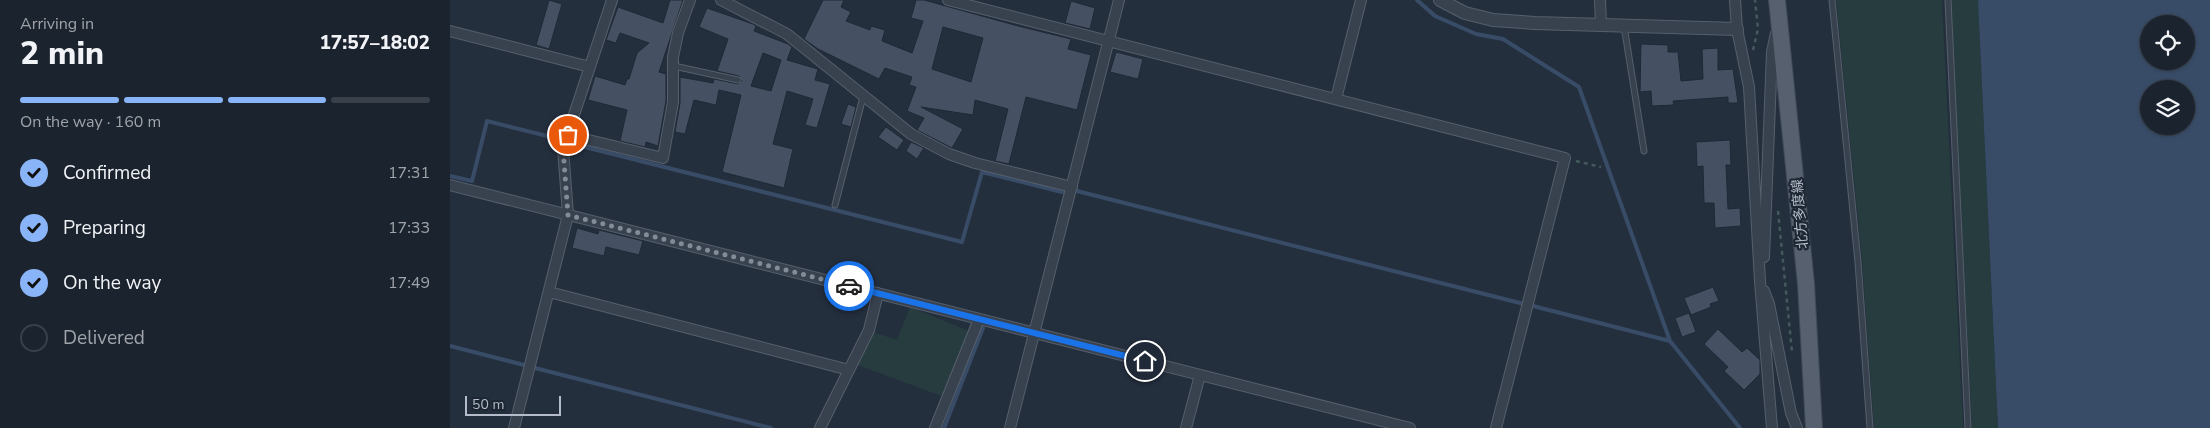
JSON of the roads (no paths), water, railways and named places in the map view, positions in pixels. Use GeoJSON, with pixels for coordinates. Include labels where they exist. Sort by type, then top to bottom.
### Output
{"type":"FeatureCollection","features":[{"type":"Feature","properties":{"kind":"main road","name":"北方多度線"},"geometry":{"type":"LineString","coordinates":[[1777,0],[1806,284],[1814,428]]}},
{"type":"Feature","properties":{"kind":"street"},"geometry":{"type":"LineString","coordinates":[[514,428],[568,215],[563,148],[612,0]]}},
{"type":"Feature","properties":{"kind":"street"},"geometry":{"type":"LineString","coordinates":[[568,135],[663,158],[673,102],[673,57],[678,33],[690,0]]}},
{"type":"Feature","properties":{"kind":"street"},"geometry":{"type":"LineString","coordinates":[[721,0],[787,34],[911,134],[949,154],[975,163],[1072,187]]}},
{"type":"Feature","properties":{"kind":"street"},"geometry":{"type":"LineString","coordinates":[[948,0],[1566,158],[1496,428]]}},
{"type":"Feature","properties":{"kind":"street"},"geometry":{"type":"LineString","coordinates":[[1010,428],[1119,0]]}},
{"type":"Feature","properties":{"kind":"street"},"geometry":{"type":"LineString","coordinates":[[1336,99],[1361,0]]}},
{"type":"Feature","properties":{"kind":"street"},"geometry":{"type":"LineString","coordinates":[[1440,0],[1465,13],[1493,20],[1737,29]]}},
{"type":"Feature","properties":{"kind":"street"},"geometry":{"type":"LineString","coordinates":[[1600,0],[1601,25]]}},
{"type":"Feature","properties":{"kind":"street"},"geometry":{"type":"LineString","coordinates":[[1735,0],[1737,29],[1749,87],[1760,281],[1772,428]]}},
{"type":"Feature","properties":{"kind":"street"},"geometry":{"type":"LineString","coordinates":[[1780,20],[1772,52],[1765,254],[1760,281],[1769,304],[1791,414],[1797,428]]}},
{"type":"Feature","properties":{"kind":"street"},"geometry":{"type":"LineString","coordinates":[[450,31],[590,67]]}},
{"type":"Feature","properties":{"kind":"street"},"geometry":{"type":"LineString","coordinates":[[450,185],[1410,428]]}},
{"type":"Feature","properties":{"kind":"street"},"geometry":{"type":"LineString","coordinates":[[549,292],[849,370]]}},
{"type":"Feature","properties":{"kind":"street"},"geometry":{"type":"LineString","coordinates":[[820,428],[869,330],[878,294]]}},
{"type":"Feature","properties":{"kind":"street"},"geometry":{"type":"LineString","coordinates":[[935,428],[979,319]]}},
{"type":"Feature","properties":{"kind":"street"},"geometry":{"type":"LineString","coordinates":[[1186,428],[1200,375]]}},
{"type":"Feature","properties":{"kind":"street"},"geometry":{"type":"LineString","coordinates":[[1768,428],[1772,414]]}},
{"type":"Feature","properties":{"kind":"lane"},"geometry":{"type":"LineString","coordinates":[[1832,0],[1858,262],[1870,428]]}},
{"type":"Feature","properties":{"kind":"lane"},"geometry":{"type":"LineString","coordinates":[[1948,0],[1968,428]]}},
{"type":"Feature","properties":{"kind":"lane"},"geometry":{"type":"LineString","coordinates":[[1624,26],[1644,150]]}},
{"type":"Feature","properties":{"kind":"lane"},"geometry":{"type":"LineString","coordinates":[[674,66],[738,80]]}},
{"type":"Feature","properties":{"kind":"lane"},"geometry":{"type":"LineString","coordinates":[[835,205],[863,97]]}},
{"type":"Feature","properties":{"kind":"water"},"geometry":{"type":"Polygon","coordinates":[[[1978,0],[2210,0],[2210,428],[1998,428],[1978,0]]]}},
{"type":"Feature","properties":{"kind":"waterway"},"geometry":{"type":"LineString","coordinates":[[1417,0],[1435,16],[1476,34],[1503,39],[1579,87],[1670,341],[1740,428]]}},
{"type":"Feature","properties":{"kind":"waterway"},"geometry":{"type":"LineString","coordinates":[[450,176],[472,181],[487,121],[559,139]]}},
{"type":"Feature","properties":{"kind":"waterway"},"geometry":{"type":"LineString","coordinates":[[573,144],[962,242],[982,172],[1062,192]]}},
{"type":"Feature","properties":{"kind":"waterway"},"geometry":{"type":"LineString","coordinates":[[1077,191],[1524,304]]}},
{"type":"Feature","properties":{"kind":"waterway"},"geometry":{"type":"LineString","coordinates":[[1533,306],[1670,341]]}},
{"type":"Feature","properties":{"kind":"waterway"},"geometry":{"type":"LineString","coordinates":[[944,428],[983,328]]}},
{"type":"Feature","properties":{"kind":"waterway"},"geometry":{"type":"LineString","coordinates":[[450,346],[524,365]]}},
{"type":"Feature","properties":{"kind":"waterway"},"geometry":{"type":"LineString","coordinates":[[535,368],[771,428]]}}]}
